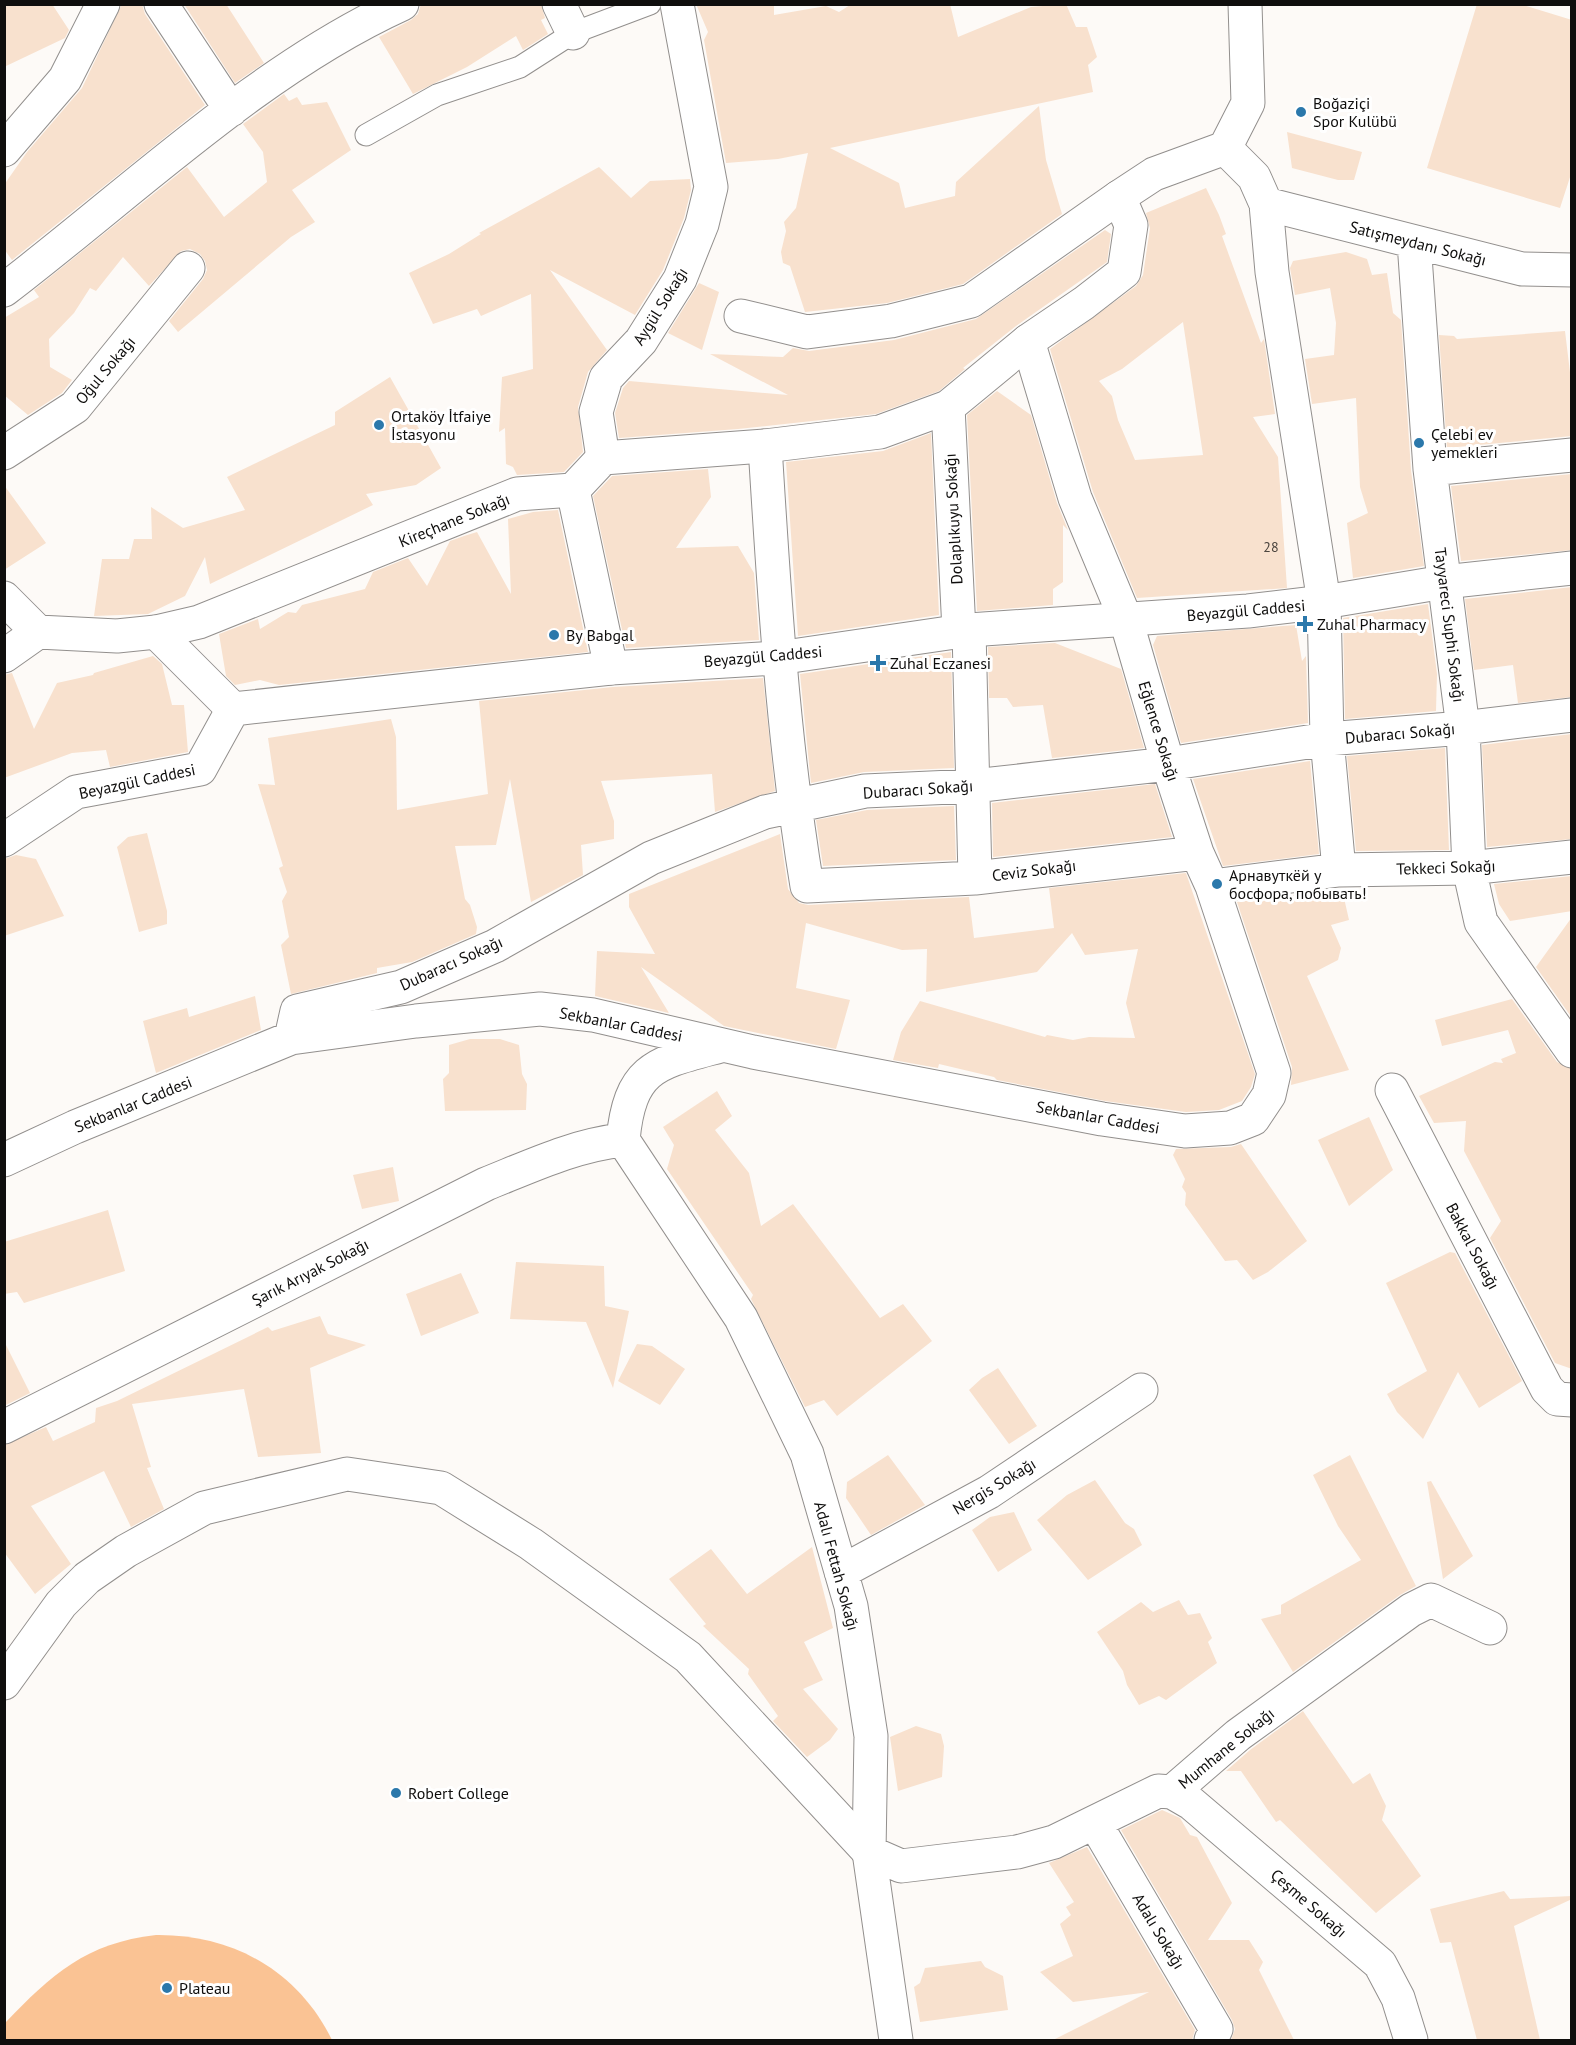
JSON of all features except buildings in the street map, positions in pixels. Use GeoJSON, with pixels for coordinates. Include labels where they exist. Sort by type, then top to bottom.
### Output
{"type":"FeatureCollection","features":[{"type":"Feature","properties":{"kind":"street"},"geometry":{"type":"LineString","coordinates":[[4,150],[65,79],[103,4]]}},
{"type":"Feature","properties":{"kind":"street"},"geometry":{"type":"LineString","coordinates":[[161,4],[231,110]]}},
{"type":"Feature","properties":{"kind":"street"},"geometry":{"type":"LineString","coordinates":[[4,290],[348,15],[402,4]]}},
{"type":"Feature","properties":{"kind":"street","name":"Aygül Sokağı"},"geometry":{"type":"LineString","coordinates":[[603,458],[596,412],[606,378],[641,341],[680,279],[702,224],[711,187],[677,4]]}},
{"type":"Feature","properties":{"kind":"street"},"geometry":{"type":"LineString","coordinates":[[741,316],[807,332],[891,321],[971,300],[1154,174],[1226,148],[1248,103],[1245,4]]}},
{"type":"Feature","properties":{"kind":"street"},"geometry":{"type":"LineString","coordinates":[[1226,148],[1254,177],[1266,204],[1272,272],[1324,602],[1327,739],[1339,870]]}},
{"type":"Feature","properties":{"kind":"street"},"geometry":{"type":"LineString","coordinates":[[611,668],[573,490],[603,458],[765,446],[880,432],[948,407],[1028,340],[1084,303],[1124,272],[1131,225],[1119,197]]}},
{"type":"Feature","properties":{"kind":"street","name":"Satışmeydanı Sokağı"},"geometry":{"type":"LineString","coordinates":[[1266,204],[1522,269],[1572,270]]}},
{"type":"Feature","properties":{"kind":"street","name":"Tayyareci Suphi Sokağı"},"geometry":{"type":"LineString","coordinates":[[1414,242],[1430,469],[1463,728],[1469,868],[1481,922],[1559,1012],[1572,1051]]}},
{"type":"Feature","properties":{"kind":"street","name":"Oğul Sokağı"},"geometry":{"type":"LineString","coordinates":[[4,453],[75,407],[188,268]]}},
{"type":"Feature","properties":{"kind":"street","name":"Eğlence Sokağı"},"geometry":{"type":"LineString","coordinates":[[1028,340],[1075,498],[1125,620],[1197,853],[1212,886],[1274,1073],[1269,1095],[1253,1119]]}},
{"type":"Feature","properties":{"kind":"street","name":"Dolaplıkuyu Sokağı"},"geometry":{"type":"LineString","coordinates":[[948,407],[964,630]]}},
{"type":"Feature","properties":{"kind":"street"},"geometry":{"type":"LineString","coordinates":[[765,446],[778,658],[794,808],[807,886],[975,878]]}},
{"type":"Feature","properties":{"kind":"street"},"geometry":{"type":"LineString","coordinates":[[1430,469],[1572,455]]}},
{"type":"Feature","properties":{"kind":"street","name":"Kireçhane Sokağı"},"geometry":{"type":"LineString","coordinates":[[38,632],[117,636],[156,632],[199,622],[517,494],[573,490]]}},
{"type":"Feature","properties":{"kind":"street","name":"Beyazgül Caddesi"},"geometry":{"type":"LineString","coordinates":[[4,840],[76,792],[200,770],[233,709],[611,668],[778,658],[964,630],[1248,612],[1444,582],[1572,568]]}},
{"type":"Feature","properties":{"kind":"street"},"geometry":{"type":"LineString","coordinates":[[4,598],[38,632],[4,656]]}},
{"type":"Feature","properties":{"kind":"street","name":"Ceviz Sokağı"},"geometry":{"type":"LineString","coordinates":[[964,630],[974,786],[975,878],[1197,853]]}},
{"type":"Feature","properties":{"kind":"street"},"geometry":{"type":"LineString","coordinates":[[156,632],[233,709]]}},
{"type":"Feature","properties":{"kind":"street","name":"Dubaracı Sokağı"},"geometry":{"type":"LineString","coordinates":[[291,1038],[297,1011],[401,987],[495,946],[651,858],[765,812],[794,808],[865,791],[974,786],[1168,764],[1327,739],[1463,728],[1572,715]]}},
{"type":"Feature","properties":{"kind":"street","name":"Tekkeci Sokağı"},"geometry":{"type":"LineString","coordinates":[[1212,886],[1339,870],[1469,868],[1572,857]]}},
{"type":"Feature","properties":{"kind":"street","name":"Sekbanlar Caddesi"},"geometry":{"type":"LineString","coordinates":[[4,1160],[75,1127],[291,1038],[416,1021],[540,1009],[593,1015],[723,1045],[1102,1119],[1173,1129],[1230,1128],[1253,1119]]}},
{"type":"Feature","properties":{"kind":"street"},"geometry":{"type":"LineString","coordinates":[[623,1140],[626,1114],[638,1086],[650,1068],[723,1045]]}},
{"type":"Feature","properties":{"kind":"street","name":"Bakkal Sokağı"},"geometry":{"type":"LineString","coordinates":[[1392,1090],[1547,1389],[1564,1399]]}},
{"type":"Feature","properties":{"kind":"street","name":"Şarık Arıyak Sokağı"},"geometry":{"type":"LineString","coordinates":[[4,1427],[486,1184],[564,1153],[601,1142],[623,1140]]}},
{"type":"Feature","properties":{"kind":"street","name":"Adalı Fettah Sokağı"},"geometry":{"type":"LineString","coordinates":[[623,1140],[741,1318],[807,1454],[851,1606],[871,1736],[869,1852],[896,2040]]}},
{"type":"Feature","properties":{"kind":"street","name":"Nergis Sokağı"},"geometry":{"type":"LineString","coordinates":[[842,1572],[989,1492],[1141,1390]]}},
{"type":"Feature","properties":{"kind":"street"},"geometry":{"type":"LineString","coordinates":[[4,1683],[61,1604],[87,1578],[126,1551],[204,1508],[347,1474],[441,1488],[531,1544],[688,1657],[869,1852]]}},
{"type":"Feature","properties":{"kind":"street","name":"Mumhane Sokağı"},"geometry":{"type":"LineString","coordinates":[[869,1852],[901,1866],[1017,1852],[1054,1842],[1158,1791],[1172,1792],[1238,1735],[1411,1610],[1431,1600],[1490,1628]]}},
{"type":"Feature","properties":{"kind":"street","name":"Çeşme Sokağı"},"geometry":{"type":"LineString","coordinates":[[1172,1792],[1191,1803],[1380,1964],[1398,1998],[1411,2040]]}},
{"type":"Feature","properties":{"kind":"street","name":"Adalı Sokağı"},"geometry":{"type":"LineString","coordinates":[[1095,1823],[1216,2029],[1211,2040]]}},
{"type":"Feature","properties":{"kind":"lane"},"geometry":{"type":"LineString","coordinates":[[366,135],[437,95],[520,67],[566,19],[650,4]]}},
{"type":"Feature","properties":{"kind":"shaded area","name":"Plateau"},"geometry":{"type":"Polygon","coordinates":[[[156,1935],[184,1936],[211,1941],[260,1961],[282,1976],[301,1994],[318,2016],[332,2040],[5,2040],[5,2023],[39,1990],[72,1964],[109,1945],[156,1935]]]}},
{"type":"Feature","properties":{"kind":"place","name":"Boğaziçi Spor Kulübü"},"geometry":{"type":"Point","coordinates":[1301,112]}},
{"type":"Feature","properties":{"kind":"place","name":"Ortaköy İtfaiye İstasyonu"},"geometry":{"type":"Point","coordinates":[379,425]}},
{"type":"Feature","properties":{"kind":"place","name":"Çelebi ev yemekleri"},"geometry":{"type":"Point","coordinates":[1419,443]}},
{"type":"Feature","properties":{"kind":"place","name":"Zuhal Pharmacy"},"geometry":{"type":"Point","coordinates":[1305,624]}},
{"type":"Feature","properties":{"kind":"place","name":"By Babgal"},"geometry":{"type":"Point","coordinates":[554,635]}},
{"type":"Feature","properties":{"kind":"place","name":"Zuhal Eczanesi"},"geometry":{"type":"Point","coordinates":[878,663]}},
{"type":"Feature","properties":{"kind":"place","name":"Арнавуткёй у босфора, побывать!"},"geometry":{"type":"Point","coordinates":[1217,884]}},
{"type":"Feature","properties":{"kind":"place","name":"Robert College"},"geometry":{"type":"Point","coordinates":[396,1793]}},
{"type":"Feature","properties":{"kind":"place","name":"Plateau"},"geometry":{"type":"Point","coordinates":[167,1988]}}]}
